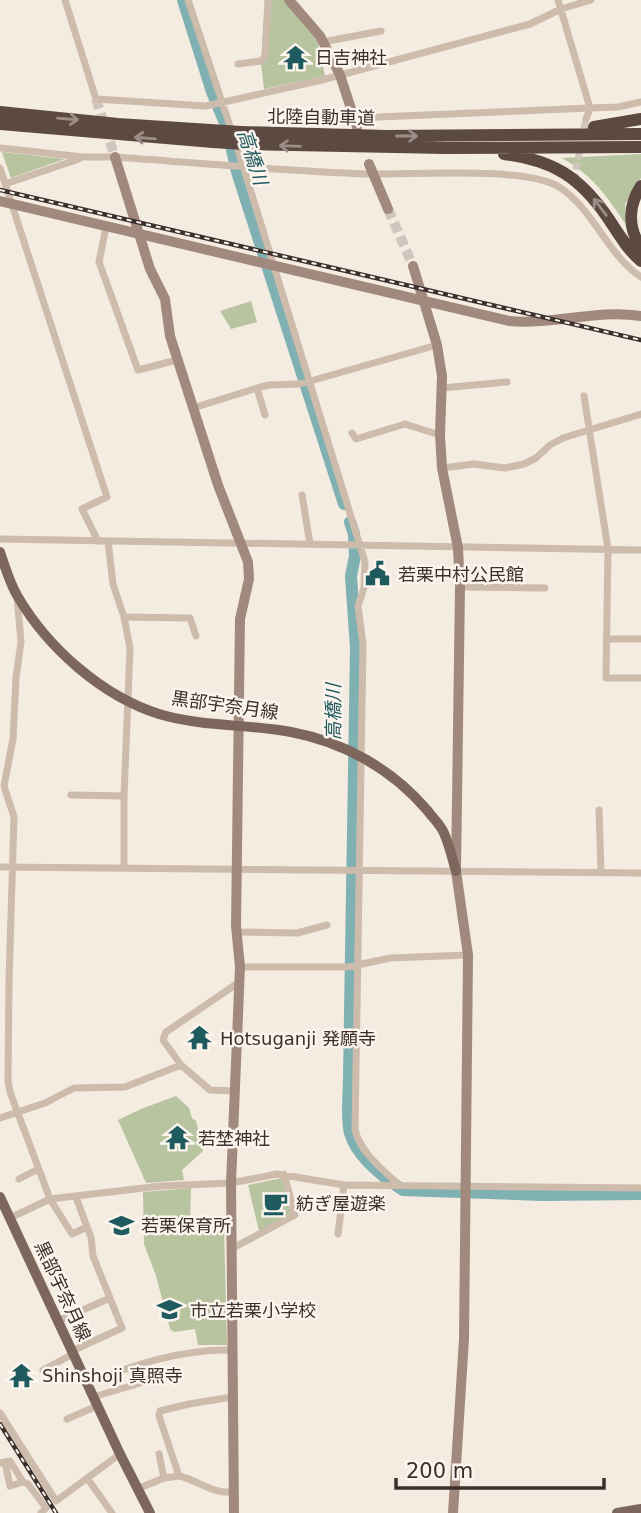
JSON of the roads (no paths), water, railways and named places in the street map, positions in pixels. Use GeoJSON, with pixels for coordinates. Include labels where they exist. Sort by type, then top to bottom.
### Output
{"type":"FeatureCollection","features":[{"type":"Feature","properties":{"kind":"highway","name":"北陸自動車道"},"geometry":{"type":"LineString","coordinates":[[0,112],[212,136]]}},
{"type":"Feature","properties":{"kind":"highway"},"geometry":{"type":"LineString","coordinates":[[444,136],[604,127],[641,119]]}},
{"type":"Feature","properties":{"kind":"highway","name":"北陸自動車道"},"geometry":{"type":"LineString","coordinates":[[0,124],[61,131],[212,136],[337,147],[641,147]]}},
{"type":"Feature","properties":{"kind":"highway","name":"北陸自動車道"},"geometry":{"type":"LineString","coordinates":[[242,138],[641,134]]}},
{"type":"Feature","properties":{"kind":"highway"},"geometry":{"type":"LineString","coordinates":[[337,147],[375,151],[501,154],[547,163],[569,175],[588,191],[627,246],[641,261]]}},
{"type":"Feature","properties":{"kind":"highway"},"geometry":{"type":"LineString","coordinates":[[641,186],[633,205],[631,223],[632,232],[641,248]]}},
{"type":"Feature","properties":{"kind":"main road","name":"黒部宇奈月線"},"geometry":{"type":"LineString","coordinates":[[0,552],[17,596],[45,634],[95,681],[128,700],[159,713],[189,720],[291,732],[347,749],[395,778],[413,794],[441,828],[456,871]]}},
{"type":"Feature","properties":{"kind":"main road","name":"黒部宇奈月線"},"geometry":{"type":"LineString","coordinates":[[0,1197],[150,1513]]}},
{"type":"Feature","properties":{"kind":"main road"},"geometry":{"type":"LineString","coordinates":[[617,1513],[641,1509]]}},
{"type":"Feature","properties":{"kind":"street"},"geometry":{"type":"LineString","coordinates":[[65,0],[96,99],[206,106],[340,75],[530,24],[561,9],[591,0]]}},
{"type":"Feature","properties":{"kind":"street"},"geometry":{"type":"LineString","coordinates":[[188,0],[244,166],[361,545],[366,574],[358,606],[363,644],[355,1130],[365,1151],[398,1184]]}},
{"type":"Feature","properties":{"kind":"street"},"geometry":{"type":"LineString","coordinates":[[237,64],[261,61],[265,57],[268,0]]}},
{"type":"Feature","properties":{"kind":"street"},"geometry":{"type":"LineString","coordinates":[[289,0],[323,42],[340,75],[355,122],[618,107],[641,102]]}},
{"type":"Feature","properties":{"kind":"street"},"geometry":{"type":"LineString","coordinates":[[558,0],[590,108],[586,119]]}},
{"type":"Feature","properties":{"kind":"street"},"geometry":{"type":"LineString","coordinates":[[323,42],[381,31]]}},
{"type":"Feature","properties":{"kind":"street"},"geometry":{"type":"LineString","coordinates":[[0,148],[83,157],[244,166],[490,174],[528,178],[558,187],[570,197],[609,246],[641,277]]}},
{"type":"Feature","properties":{"kind":"street"},"geometry":{"type":"LineString","coordinates":[[5,184],[83,157]]}},
{"type":"Feature","properties":{"kind":"street"},"geometry":{"type":"LineString","coordinates":[[115,157],[150,269],[165,299],[170,336],[218,485],[248,562],[249,579],[240,620],[237,869],[240,967],[231,1182],[234,1513]]}},
{"type":"Feature","properties":{"kind":"street"},"geometry":{"type":"LineString","coordinates":[[0,168],[103,482],[107,498],[82,509],[98,541]]}},
{"type":"Feature","properties":{"kind":"street"},"geometry":{"type":"LineString","coordinates":[[370,169],[388,209]]}},
{"type":"Feature","properties":{"kind":"street"},"geometry":{"type":"LineString","coordinates":[[570,197],[573,186]]}},
{"type":"Feature","properties":{"kind":"street"},"geometry":{"type":"LineString","coordinates":[[0,201],[275,268],[509,321],[532,323],[592,315],[641,316]]}},
{"type":"Feature","properties":{"kind":"street"},"geometry":{"type":"LineString","coordinates":[[106,227],[99,262],[138,370],[177,359]]}},
{"type":"Feature","properties":{"kind":"street"},"geometry":{"type":"LineString","coordinates":[[413,266],[437,345],[442,388],[442,468],[458,548],[460,587],[456,871],[468,955],[464,1339],[453,1513]]}},
{"type":"Feature","properties":{"kind":"street"},"geometry":{"type":"LineString","coordinates":[[193,408],[257,388],[310,381],[437,345]]}},
{"type":"Feature","properties":{"kind":"street"},"geometry":{"type":"LineString","coordinates":[[442,388],[506,382]]}},
{"type":"Feature","properties":{"kind":"street"},"geometry":{"type":"LineString","coordinates":[[257,388],[264,415]]}},
{"type":"Feature","properties":{"kind":"street"},"geometry":{"type":"LineString","coordinates":[[584,396],[608,550],[606,678],[641,678]]}},
{"type":"Feature","properties":{"kind":"street"},"geometry":{"type":"LineString","coordinates":[[442,468],[474,464],[505,468],[524,464],[556,442],[641,414]]}},
{"type":"Feature","properties":{"kind":"street"},"geometry":{"type":"LineString","coordinates":[[352,433],[356,439],[405,424],[440,435]]}},
{"type":"Feature","properties":{"kind":"street"},"geometry":{"type":"LineString","coordinates":[[302,495],[310,544]]}},
{"type":"Feature","properties":{"kind":"street"},"geometry":{"type":"LineString","coordinates":[[0,539],[641,550]]}},
{"type":"Feature","properties":{"kind":"street"},"geometry":{"type":"LineString","coordinates":[[108,541],[113,584],[124,617],[130,648],[124,868]]}},
{"type":"Feature","properties":{"kind":"street"},"geometry":{"type":"LineString","coordinates":[[460,587],[545,588]]}},
{"type":"Feature","properties":{"kind":"street"},"geometry":{"type":"LineString","coordinates":[[17,596],[21,642],[13,739],[4,786],[14,817],[4,980],[4,1059],[10,1092],[50,1199],[72,1234],[87,1227]]}},
{"type":"Feature","properties":{"kind":"street"},"geometry":{"type":"LineString","coordinates":[[124,617],[190,618],[196,636]]}},
{"type":"Feature","properties":{"kind":"street"},"geometry":{"type":"LineString","coordinates":[[607,639],[641,639]]}},
{"type":"Feature","properties":{"kind":"street"},"geometry":{"type":"LineString","coordinates":[[71,796],[124,796]]}},
{"type":"Feature","properties":{"kind":"street"},"geometry":{"type":"LineString","coordinates":[[599,810],[601,872]]}},
{"type":"Feature","properties":{"kind":"street"},"geometry":{"type":"LineString","coordinates":[[0,867],[641,873]]}},
{"type":"Feature","properties":{"kind":"street"},"geometry":{"type":"LineString","coordinates":[[237,932],[297,933],[327,925]]}},
{"type":"Feature","properties":{"kind":"street"},"geometry":{"type":"LineString","coordinates":[[240,967],[348,968],[390,958],[468,955]]}},
{"type":"Feature","properties":{"kind":"street"},"geometry":{"type":"LineString","coordinates":[[234,1091],[210,1090],[181,1065],[163,1040],[166,1032],[238,983]]}},
{"type":"Feature","properties":{"kind":"street"},"geometry":{"type":"LineString","coordinates":[[0,1118],[45,1103],[74,1088],[125,1087],[181,1065]]}},
{"type":"Feature","properties":{"kind":"street"},"geometry":{"type":"LineString","coordinates":[[0,1094],[10,1092]]}},
{"type":"Feature","properties":{"kind":"street"},"geometry":{"type":"LineString","coordinates":[[19,1179],[38,1169]]}},
{"type":"Feature","properties":{"kind":"street"},"geometry":{"type":"LineString","coordinates":[[10,1218],[50,1199],[161,1186],[231,1182],[284,1174],[344,1185],[641,1188]]}},
{"type":"Feature","properties":{"kind":"street"},"geometry":{"type":"LineString","coordinates":[[231,1249],[295,1215],[284,1174]]}},
{"type":"Feature","properties":{"kind":"street"},"geometry":{"type":"LineString","coordinates":[[338,1234],[344,1185]]}},
{"type":"Feature","properties":{"kind":"street"},"geometry":{"type":"LineString","coordinates":[[43,1370],[122,1328],[93,1256],[92,1237],[76,1197]]}},
{"type":"Feature","properties":{"kind":"street"},"geometry":{"type":"LineString","coordinates":[[58,1321],[110,1298]]}},
{"type":"Feature","properties":{"kind":"street"},"geometry":{"type":"LineString","coordinates":[[86,1382],[157,1359],[192,1351],[232,1350]]}},
{"type":"Feature","properties":{"kind":"street"},"geometry":{"type":"LineString","coordinates":[[67,1419],[95,1402],[144,1382]]}},
{"type":"Feature","properties":{"kind":"street"},"geometry":{"type":"LineString","coordinates":[[179,1476],[161,1423],[160,1411],[232,1397]]}},
{"type":"Feature","properties":{"kind":"street"},"geometry":{"type":"LineString","coordinates":[[0,1413],[55,1501],[120,1454]]}},
{"type":"Feature","properties":{"kind":"street"},"geometry":{"type":"LineString","coordinates":[[159,1454],[164,1479]]}},
{"type":"Feature","properties":{"kind":"street"},"geometry":{"type":"LineString","coordinates":[[23,1482],[10,1486],[2,1462],[10,1461],[23,1482],[28,1484],[46,1508],[40,1513]]}},
{"type":"Feature","properties":{"kind":"street"},"geometry":{"type":"LineString","coordinates":[[137,1489],[179,1476],[190,1478],[217,1492],[232,1492]]}},
{"type":"Feature","properties":{"kind":"street"},"geometry":{"type":"LineString","coordinates":[[88,1478],[112,1513]]}},
{"type":"Feature","properties":{"kind":"waterway","name":"高橋川"},"geometry":{"type":"LineString","coordinates":[[183,0],[212,92],[227,128],[237,172],[344,504]]}},
{"type":"Feature","properties":{"kind":"waterway","name":"高橋川"},"geometry":{"type":"LineString","coordinates":[[350,522],[354,534],[355,556],[351,576],[356,648],[348,1113],[353,1142],[372,1166],[403,1190],[542,1195],[641,1194]]}},
{"type":"Feature","properties":{"kind":"tunnel"},"geometry":{"type":"LineString","coordinates":[[96,99],[115,157]]}},
{"type":"Feature","properties":{"kind":"tunnel"},"geometry":{"type":"LineString","coordinates":[[574,180],[586,119]]}},
{"type":"Feature","properties":{"kind":"tunnel"},"geometry":{"type":"LineString","coordinates":[[388,209],[413,266]]}},
{"type":"Feature","properties":{"kind":"railway"},"geometry":{"type":"LineString","coordinates":[[0,190],[641,340]]}},
{"type":"Feature","properties":{"kind":"railway"},"geometry":{"type":"LineString","coordinates":[[0,1424],[56,1513]]}},
{"type":"Feature","properties":{"kind":"place","name":"日吉神社"},"geometry":{"type":"Point","coordinates":[295,57]}},
{"type":"Feature","properties":{"kind":"place","name":"若栗中村公民館"},"geometry":{"type":"Point","coordinates":[378,574]}},
{"type":"Feature","properties":{"kind":"place","name":"Hotsuganji 発願寺"},"geometry":{"type":"Point","coordinates":[200,1038]}},
{"type":"Feature","properties":{"kind":"place","name":"若埜神社"},"geometry":{"type":"Point","coordinates":[178,1138]}},
{"type":"Feature","properties":{"kind":"place","name":"紡ぎ屋遊楽"},"geometry":{"type":"Point","coordinates":[276,1203]}},
{"type":"Feature","properties":{"kind":"place","name":"若栗保育所"},"geometry":{"type":"Point","coordinates":[121,1225]}},
{"type":"Feature","properties":{"kind":"place","name":"市立若栗小学校"},"geometry":{"type":"Point","coordinates":[170,1310]}},
{"type":"Feature","properties":{"kind":"place","name":"Shinshoji 真照寺"},"geometry":{"type":"Point","coordinates":[22,1375]}}]}
